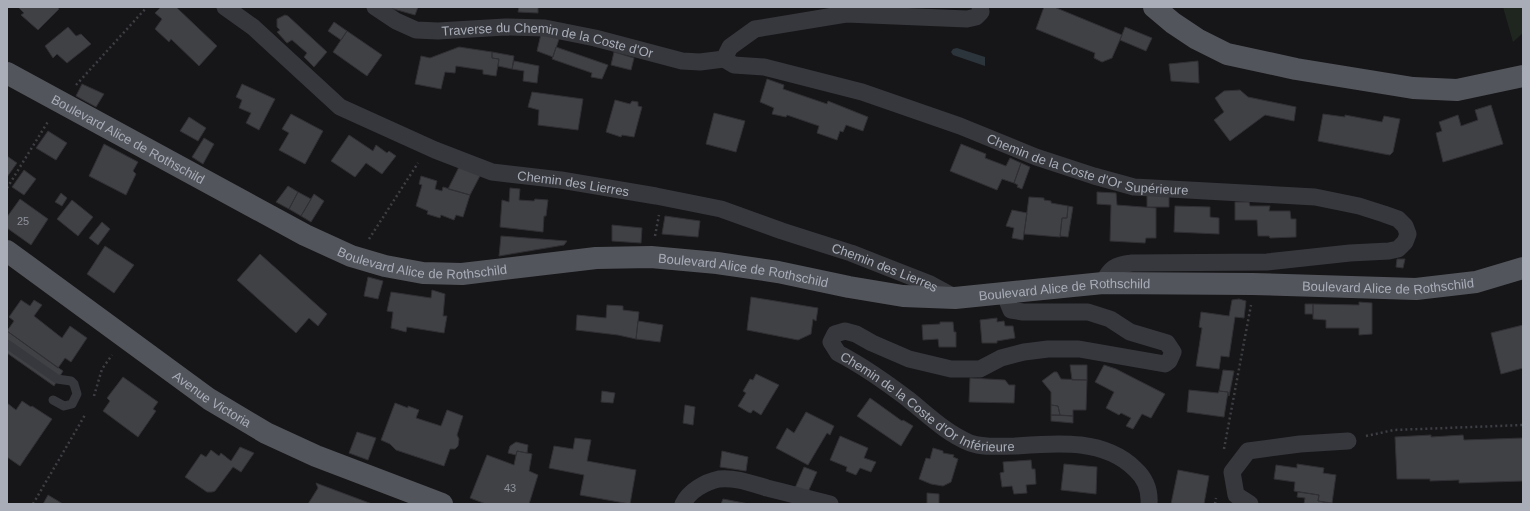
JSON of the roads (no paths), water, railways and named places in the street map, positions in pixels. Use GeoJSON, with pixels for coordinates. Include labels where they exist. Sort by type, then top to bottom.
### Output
{"type":"FeatureCollection","features":[{"type":"Feature","properties":{"kind":"main road"},"geometry":{"type":"LineString","coordinates":[[1154,7],[1173,23],[1197,39],[1227,54],[1296,69],[1413,88],[1457,90],[1523,76]]}},
{"type":"Feature","properties":{"kind":"main road","name":"Boulevard Alice de Rothschild"},"geometry":{"type":"LineString","coordinates":[[7,73],[298,231],[351,256],[386,266],[422,273],[462,274],[596,258],[652,257],[717,263],[778,272],[849,287],[903,296],[955,298],[1102,283],[1252,284],[1416,289],[1476,282],[1523,268]]}},
{"type":"Feature","properties":{"kind":"main road","name":"Avenue Victoria"},"geometry":{"type":"LineString","coordinates":[[7,251],[124,338],[209,398],[266,433],[316,456],[442,504]]}},
{"type":"Feature","properties":{"kind":"street","name":"Chemin des Lierres"},"geometry":{"type":"LineString","coordinates":[[225,7],[253,27],[340,106],[435,150],[492,172],[561,180],[663,197],[721,209],[782,231],[851,253],[930,284],[955,298]]}},
{"type":"Feature","properties":{"kind":"street","name":"Traverse du Chemin de la Coste d'Or"},"geometry":{"type":"LineString","coordinates":[[375,7],[396,21],[416,30],[438,31],[545,28],[595,38],[682,61],[700,62],[724,59]]}},
{"type":"Feature","properties":{"kind":"street"},"geometry":{"type":"LineString","coordinates":[[724,59],[730,47],[756,29],[846,14],[967,19],[976,17],[980,12],[980,7]]}},
{"type":"Feature","properties":{"kind":"street","name":"Chemin de la Coste d'Or Supérieure"},"geometry":{"type":"LineString","coordinates":[[724,59],[734,66],[764,67],[862,92],[960,126],[1036,157],[1134,187],[1315,197],[1359,206],[1384,214],[1398,220],[1405,226],[1408,234],[1405,242],[1398,249],[1389,251],[1350,253],[1267,262],[1120,264],[1109,271],[1102,283]]}},
{"type":"Feature","properties":{"kind":"street","name":"Chemin de la Coste d'Or Inférieure"},"geometry":{"type":"LineString","coordinates":[[1004,293],[1011,310],[1023,312],[1088,312],[1110,319],[1130,332],[1167,343],[1173,352],[1172,356],[1165,364],[1160,364],[1142,359],[1079,349],[1048,349],[1024,352],[1001,358],[980,369],[951,369],[909,359],[872,343],[856,334],[845,331],[835,334],[831,342],[838,352],[906,398],[954,436],[972,444],[993,447],[1073,444],[1104,450],[1126,460],[1148,485],[1150,496],[1149,504]]}},
{"type":"Feature","properties":{"kind":"street"},"geometry":{"type":"LineString","coordinates":[[1250,504],[1236,495],[1232,472],[1248,451],[1300,444],[1348,441]]}},
{"type":"Feature","properties":{"kind":"street"},"geometry":{"type":"LineString","coordinates":[[683,504],[685,498],[698,488],[708,482],[721,479],[750,483],[830,504]]}},
{"type":"Feature","properties":{"kind":"lane"},"geometry":{"type":"LineString","coordinates":[[7,344],[57,379],[68,380],[74,384],[77,394],[72,404],[64,406],[52,400]]}}]}
